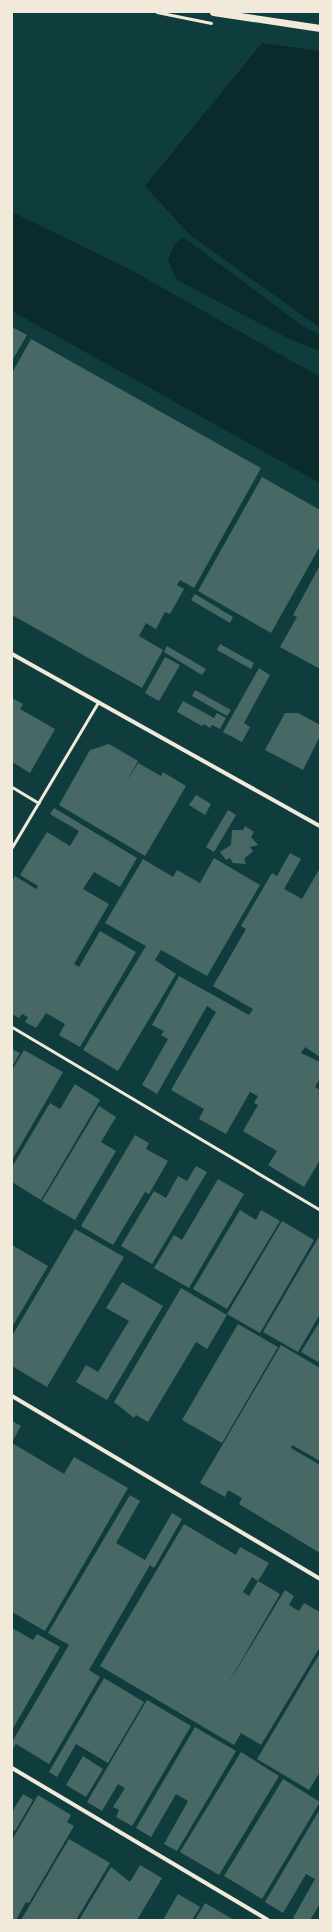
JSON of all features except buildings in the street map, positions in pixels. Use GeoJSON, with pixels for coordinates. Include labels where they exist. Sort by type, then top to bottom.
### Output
{"type":"FeatureCollection","features":[{"type":"Feature","properties":{"kind":"street"},"geometry":{"type":"LineString","coordinates":[[213,12],[320,28]]}},
{"type":"Feature","properties":{"kind":"street"},"geometry":{"type":"LineString","coordinates":[[12,654],[320,826]]}},
{"type":"Feature","properties":{"kind":"street"},"geometry":{"type":"LineString","coordinates":[[12,1396],[320,1579]]}},
{"type":"Feature","properties":{"kind":"street"},"geometry":{"type":"LineString","coordinates":[[12,1768],[268,1920]]}},
{"type":"Feature","properties":{"kind":"lane"},"geometry":{"type":"LineString","coordinates":[[12,847],[98,702]]}},
{"type":"Feature","properties":{"kind":"lane"},"geometry":{"type":"LineString","coordinates":[[12,787],[38,802]]}},
{"type":"Feature","properties":{"kind":"lane"},"geometry":{"type":"LineString","coordinates":[[12,1027],[320,1210]]}},
{"type":"Feature","properties":{"kind":"water"},"geometry":{"type":"Polygon","coordinates":[[[262,43],[320,51],[320,328],[190,235],[145,186],[262,43]]]}},
{"type":"Feature","properties":{"kind":"water"},"geometry":{"type":"Polygon","coordinates":[[[12,212],[131,270],[320,377],[320,483],[12,311],[12,212]]]}},
{"type":"Feature","properties":{"kind":"water"},"geometry":{"type":"Polygon","coordinates":[[[183,237],[304,327],[320,335],[320,351],[291,340],[177,280],[168,260],[174,245],[183,237]]]}}]}
